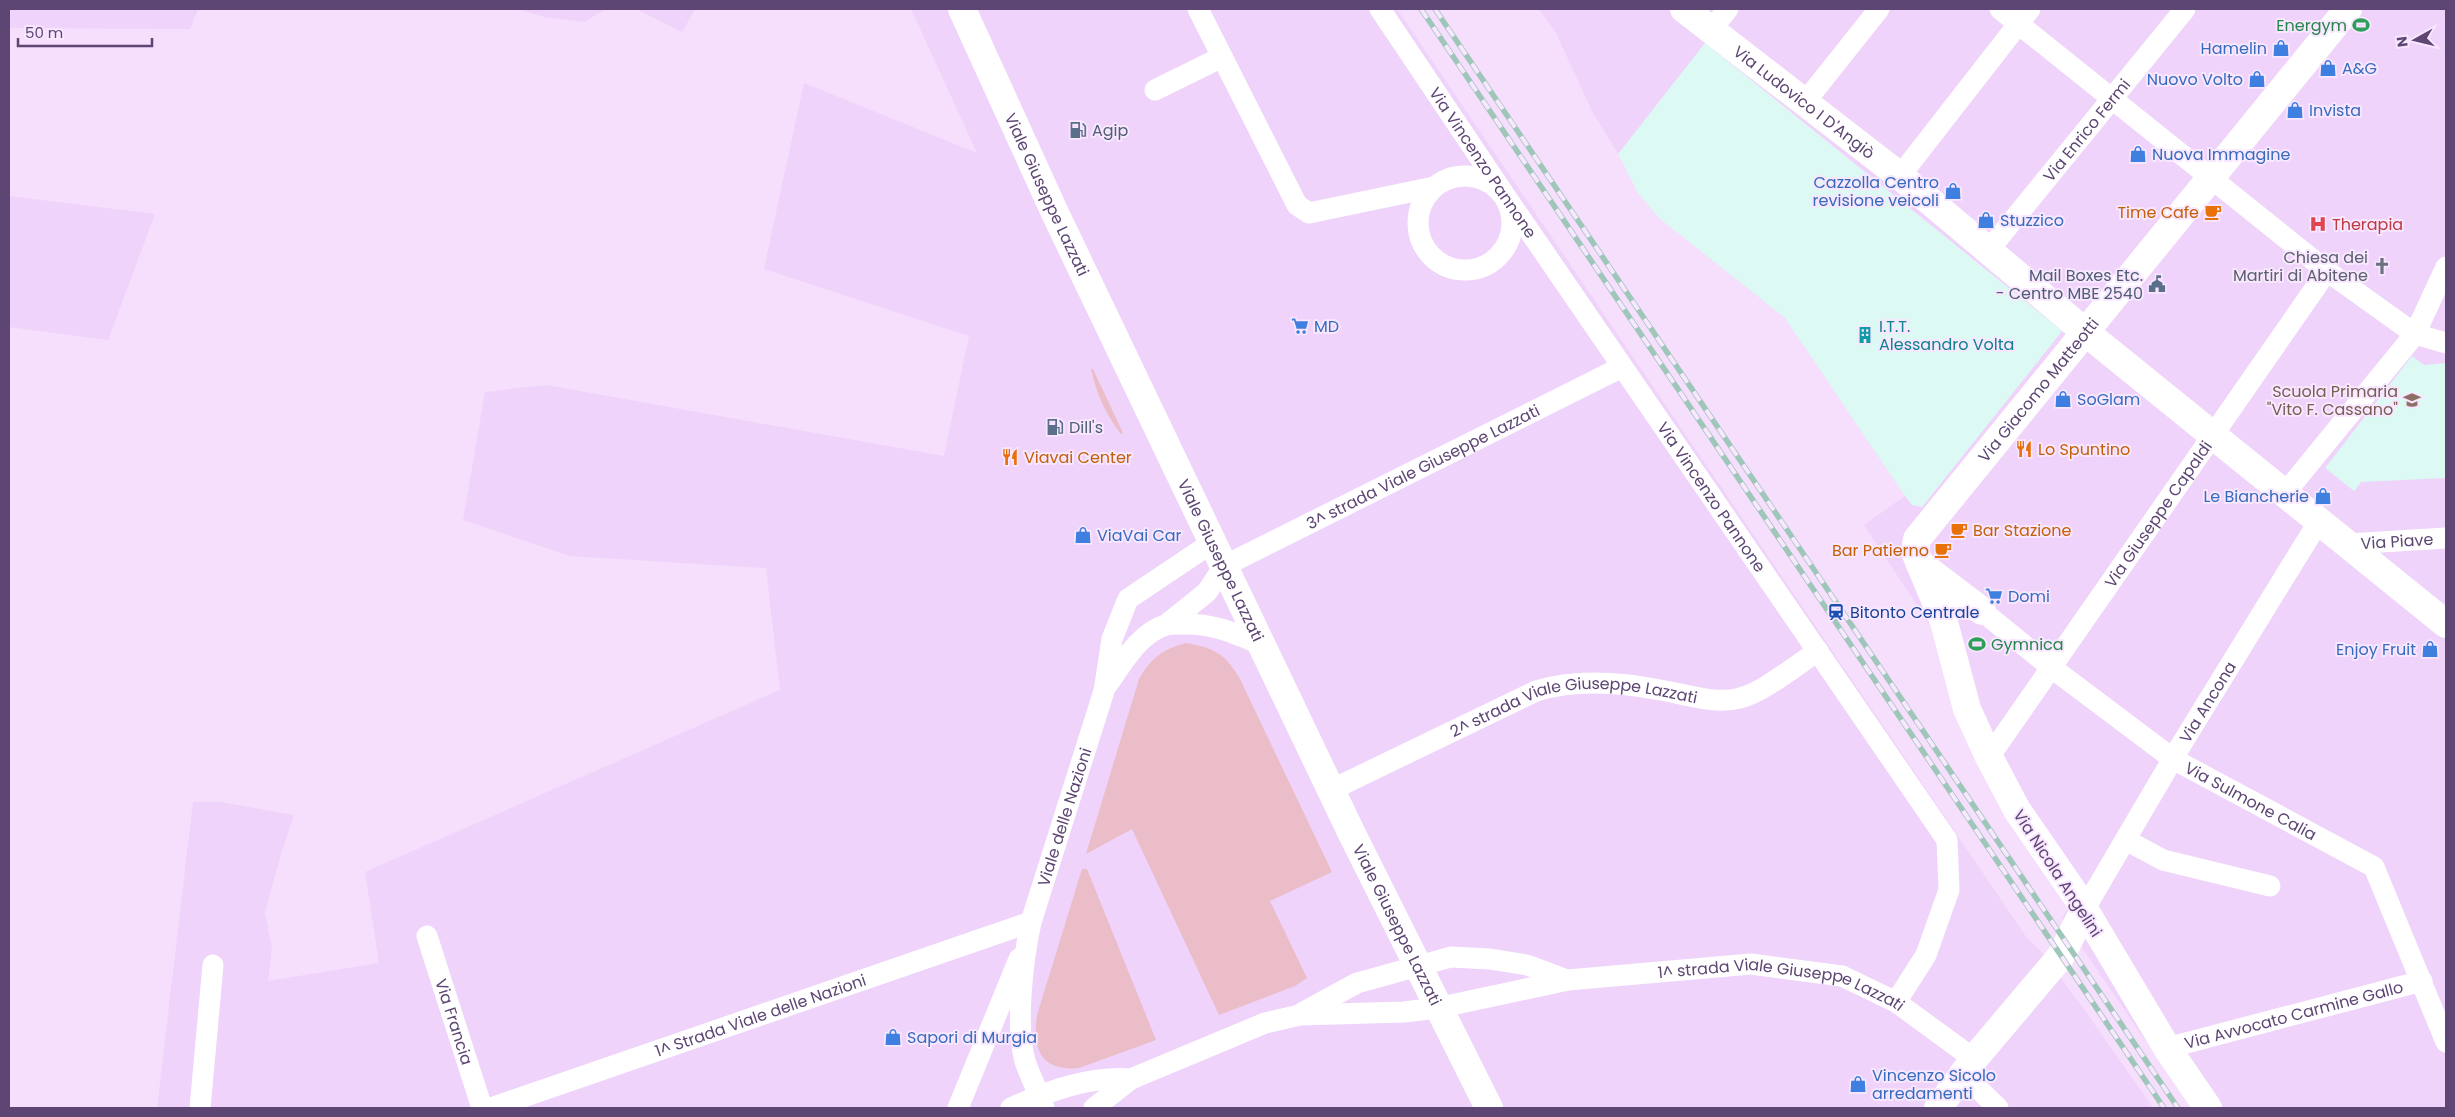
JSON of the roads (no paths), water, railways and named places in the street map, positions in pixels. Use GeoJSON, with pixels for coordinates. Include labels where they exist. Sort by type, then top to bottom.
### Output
{"type":"FeatureCollection","features":[{"type":"Feature","properties":{"kind":"street","name":"Viale Giuseppe Lazzati"},"geometry":{"type":"LineString","coordinates":[[962,9],[1055,213],[1330,790],[1488,1108]]}},
{"type":"Feature","properties":{"kind":"street"},"geometry":{"type":"LineString","coordinates":[[969,9],[977,41]]}},
{"type":"Feature","properties":{"kind":"street"},"geometry":{"type":"LineString","coordinates":[[1198,9],[1297,205],[1309,213],[1434,187]]}},
{"type":"Feature","properties":{"kind":"street","name":"Via Vincenzo Pannone"},"geometry":{"type":"LineString","coordinates":[[1380,9],[1622,367],[1947,840],[1949,890],[1926,955],[1896,1002]]}},
{"type":"Feature","properties":{"kind":"street","name":"Via Ludovico I D'Angiò"},"geometry":{"type":"LineString","coordinates":[[1684,9],[1900,176],[2084,331],[2446,624]]}},
{"type":"Feature","properties":{"kind":"street"},"geometry":{"type":"LineString","coordinates":[[1711,30],[1728,9]]}},
{"type":"Feature","properties":{"kind":"street"},"geometry":{"type":"LineString","coordinates":[[1805,102],[1879,9]]}},
{"type":"Feature","properties":{"kind":"street"},"geometry":{"type":"LineString","coordinates":[[2000,9],[2024,16],[2112,98],[2328,271],[2415,334],[2446,343]]}},
{"type":"Feature","properties":{"kind":"street","name":"Via Enrico Fermi"},"geometry":{"type":"LineString","coordinates":[[1988,251],[2185,9]]}},
{"type":"Feature","properties":{"kind":"street","name":"Via Giacomo Matteotti"},"geometry":{"type":"LineString","coordinates":[[1918,551],[1996,444],[2084,331],[2348,9]]}},
{"type":"Feature","properties":{"kind":"street"},"geometry":{"type":"LineString","coordinates":[[1900,176],[2024,16]]}},
{"type":"Feature","properties":{"kind":"street"},"geometry":{"type":"LineString","coordinates":[[1155,90],[1222,57]]}},
{"type":"Feature","properties":{"kind":"street"},"geometry":{"type":"LineString","coordinates":[[1461,176],[1476,177],[1491,183],[1504,194],[1510,209],[1512,225],[1508,241],[1500,254],[1487,264],[1472,270],[1456,269],[1442,264],[1430,254],[1422,242],[1418,227],[1419,212],[1424,198],[1434,187],[1446,179],[1461,176]]}},
{"type":"Feature","properties":{"kind":"street"},"geometry":{"type":"LineString","coordinates":[[2285,493],[2415,334],[2446,267]]}},
{"type":"Feature","properties":{"kind":"street","name":"Via Giuseppe Capaldi"},"geometry":{"type":"LineString","coordinates":[[1989,757],[2328,271]]}},
{"type":"Feature","properties":{"kind":"street","name":"3^ strada Viale Giuseppe Lazzati"},"geometry":{"type":"LineString","coordinates":[[1224,566],[1622,367]]}},
{"type":"Feature","properties":{"kind":"street","name":"Via Ancona"},"geometry":{"type":"LineString","coordinates":[[2084,910],[2173,759],[2319,521]]}},
{"type":"Feature","properties":{"kind":"street","name":"Via Piave"},"geometry":{"type":"LineString","coordinates":[[2348,544],[2446,538]]}},
{"type":"Feature","properties":{"kind":"street","name":"Viale delle Nazioni"},"geometry":{"type":"LineString","coordinates":[[958,1108],[1026,943],[1104,691],[1112,639],[1128,600],[1213,542]]}},
{"type":"Feature","properties":{"kind":"street"},"geometry":{"type":"LineString","coordinates":[[1918,551],[1982,611]]}},
{"type":"Feature","properties":{"kind":"street","name":"Via Nicola Angelini"},"geometry":{"type":"LineString","coordinates":[[1918,551],[1944,622],[1967,709],[1989,757],[2017,810],[2084,910],[2167,1048],[2208,1108]]}},
{"type":"Feature","properties":{"kind":"street"},"geometry":{"type":"LineString","coordinates":[[1166,625],[1207,592],[1224,566]]}},
{"type":"Feature","properties":{"kind":"street"},"geometry":{"type":"LineString","coordinates":[[1944,622],[1982,611]]}},
{"type":"Feature","properties":{"kind":"street","name":"Via Sulmone Calia"},"geometry":{"type":"LineString","coordinates":[[1982,611],[2052,668],[2173,759],[2374,867],[2446,1042]]}},
{"type":"Feature","properties":{"kind":"street","name":"Viale delle Nazioni"},"geometry":{"type":"LineString","coordinates":[[1104,691],[1127,656],[1147,636],[1166,625],[1201,623],[1227,630],[1262,646]]}},
{"type":"Feature","properties":{"kind":"street","name":"2^ strada Viale Giuseppe Lazzati"},"geometry":{"type":"LineString","coordinates":[[1330,790],[1536,691],[1558,684],[1590,682],[1647,687],[1709,699],[1741,698],[1756,691],[1818,651]]}},
{"type":"Feature","properties":{"kind":"street"},"geometry":{"type":"LineString","coordinates":[[2126,840],[2163,860],[2270,886]]}},
{"type":"Feature","properties":{"kind":"street"},"geometry":{"type":"LineString","coordinates":[[1938,1108],[1969,1067],[2061,956],[2084,910]]}},
{"type":"Feature","properties":{"kind":"street","name":"1^ Strada Viale delle Nazioni"},"geometry":{"type":"LineString","coordinates":[[491,1108],[1031,922]]}},
{"type":"Feature","properties":{"kind":"street","name":"Via Francia"},"geometry":{"type":"LineString","coordinates":[[427,936],[482,1108]]}},
{"type":"Feature","properties":{"kind":"street","name":"Viale delle Nazioni"},"geometry":{"type":"LineString","coordinates":[[1026,943],[1020,1027],[1026,1062],[1042,1101]]}},
{"type":"Feature","properties":{"kind":"street","name":"1^ strada Viale Giuseppe Lazzati"},"geometry":{"type":"LineString","coordinates":[[1300,1015],[1357,983],[1416,965],[1451,957],[1490,959],[1528,966],[1568,980]]}},
{"type":"Feature","properties":{"kind":"street","name":"1^ strada Viale Giuseppe Lazzati"},"geometry":{"type":"LineString","coordinates":[[1011,1108],[1042,1101],[1075,1084],[1116,1078],[1131,1079],[1265,1023],[1300,1015],[1404,1012],[1437,1008],[1568,980],[1751,964],[1842,976],[1896,1002],[1969,1067],[1998,1108]]}},
{"type":"Feature","properties":{"kind":"street"},"geometry":{"type":"LineString","coordinates":[[200,1108],[213,965]]}},
{"type":"Feature","properties":{"kind":"street","name":"Via Avvocato Carmine Gallo"},"geometry":{"type":"LineString","coordinates":[[2167,1048],[2422,981]]}},
{"type":"Feature","properties":{"kind":"street"},"geometry":{"type":"LineString","coordinates":[[1094,1108],[1131,1079]]}},
{"type":"Feature","properties":{"kind":"railway"},"geometry":{"type":"LineString","coordinates":[[1421,9],[2164,1108]]}},
{"type":"Feature","properties":{"kind":"railway"},"geometry":{"type":"LineString","coordinates":[[1435,9],[2178,1108]]}},
{"type":"Feature","properties":{"kind":"place","name":"Energym"},"geometry":{"type":"Point","coordinates":[2361,25]}},
{"type":"Feature","properties":{"kind":"place","name":"Hamelin"},"geometry":{"type":"Point","coordinates":[2281,48]}},
{"type":"Feature","properties":{"kind":"place","name":"A&G"},"geometry":{"type":"Point","coordinates":[2328,68]}},
{"type":"Feature","properties":{"kind":"place","name":"Nuovo Volto"},"geometry":{"type":"Point","coordinates":[2257,79]}},
{"type":"Feature","properties":{"kind":"place","name":"Invista"},"geometry":{"type":"Point","coordinates":[2295,110]}},
{"type":"Feature","properties":{"kind":"place","name":"Agip"},"geometry":{"type":"Point","coordinates":[1078,130]}},
{"type":"Feature","properties":{"kind":"place","name":"Nuova Immagine"},"geometry":{"type":"Point","coordinates":[2138,154]}},
{"type":"Feature","properties":{"kind":"place","name":"Cazzolla Centro revisione veicoli"},"geometry":{"type":"Point","coordinates":[1953,191]}},
{"type":"Feature","properties":{"kind":"place","name":"Time Cafe"},"geometry":{"type":"Point","coordinates":[2213,212]}},
{"type":"Feature","properties":{"kind":"place","name":"Stuzzico"},"geometry":{"type":"Point","coordinates":[1986,220]}},
{"type":"Feature","properties":{"kind":"place","name":"Therapia"},"geometry":{"type":"Point","coordinates":[2318,224]}},
{"type":"Feature","properties":{"kind":"place","name":"Chiesa dei Martiri di Abitene"},"geometry":{"type":"Point","coordinates":[2382,266]}},
{"type":"Feature","properties":{"kind":"place","name":"Mail Boxes Etc. - Centro MBE 2540"},"geometry":{"type":"Point","coordinates":[2157,284]}},
{"type":"Feature","properties":{"kind":"place","name":"MD"},"geometry":{"type":"Point","coordinates":[1300,326]}},
{"type":"Feature","properties":{"kind":"place","name":"I.T.T. Alessandro Volta"},"geometry":{"type":"Point","coordinates":[1865,335]}},
{"type":"Feature","properties":{"kind":"place","name":"SoGlam"},"geometry":{"type":"Point","coordinates":[2063,399]}},
{"type":"Feature","properties":{"kind":"place","name":"Scuola Primaria \"Vito F. Cassano\""},"geometry":{"type":"Point","coordinates":[2412,400]}},
{"type":"Feature","properties":{"kind":"place","name":"Dill's"},"geometry":{"type":"Point","coordinates":[1055,427]}},
{"type":"Feature","properties":{"kind":"place","name":"Lo Spuntino"},"geometry":{"type":"Point","coordinates":[2024,449]}},
{"type":"Feature","properties":{"kind":"place","name":"Viavai Center"},"geometry":{"type":"Point","coordinates":[1010,457]}},
{"type":"Feature","properties":{"kind":"place","name":"Le Biancherie"},"geometry":{"type":"Point","coordinates":[2323,496]}},
{"type":"Feature","properties":{"kind":"place","name":"Bar Stazione"},"geometry":{"type":"Point","coordinates":[1959,530]}},
{"type":"Feature","properties":{"kind":"place","name":"ViaVai Car"},"geometry":{"type":"Point","coordinates":[1083,535]}},
{"type":"Feature","properties":{"kind":"place","name":"Bar Patierno"},"geometry":{"type":"Point","coordinates":[1943,550]}},
{"type":"Feature","properties":{"kind":"place","name":"Domi"},"geometry":{"type":"Point","coordinates":[1994,596]}},
{"type":"Feature","properties":{"kind":"place","name":"Bitonto Centrale"},"geometry":{"type":"Point","coordinates":[1836,612]}},
{"type":"Feature","properties":{"kind":"place","name":"Gymnica"},"geometry":{"type":"Point","coordinates":[1977,644]}},
{"type":"Feature","properties":{"kind":"place","name":"Enjoy Fruit"},"geometry":{"type":"Point","coordinates":[2430,649]}},
{"type":"Feature","properties":{"kind":"place","name":"Sapori di Murgia"},"geometry":{"type":"Point","coordinates":[893,1037]}},
{"type":"Feature","properties":{"kind":"place","name":"Vincenzo Sicolo arredamenti"},"geometry":{"type":"Point","coordinates":[1858,1084]}}]}
